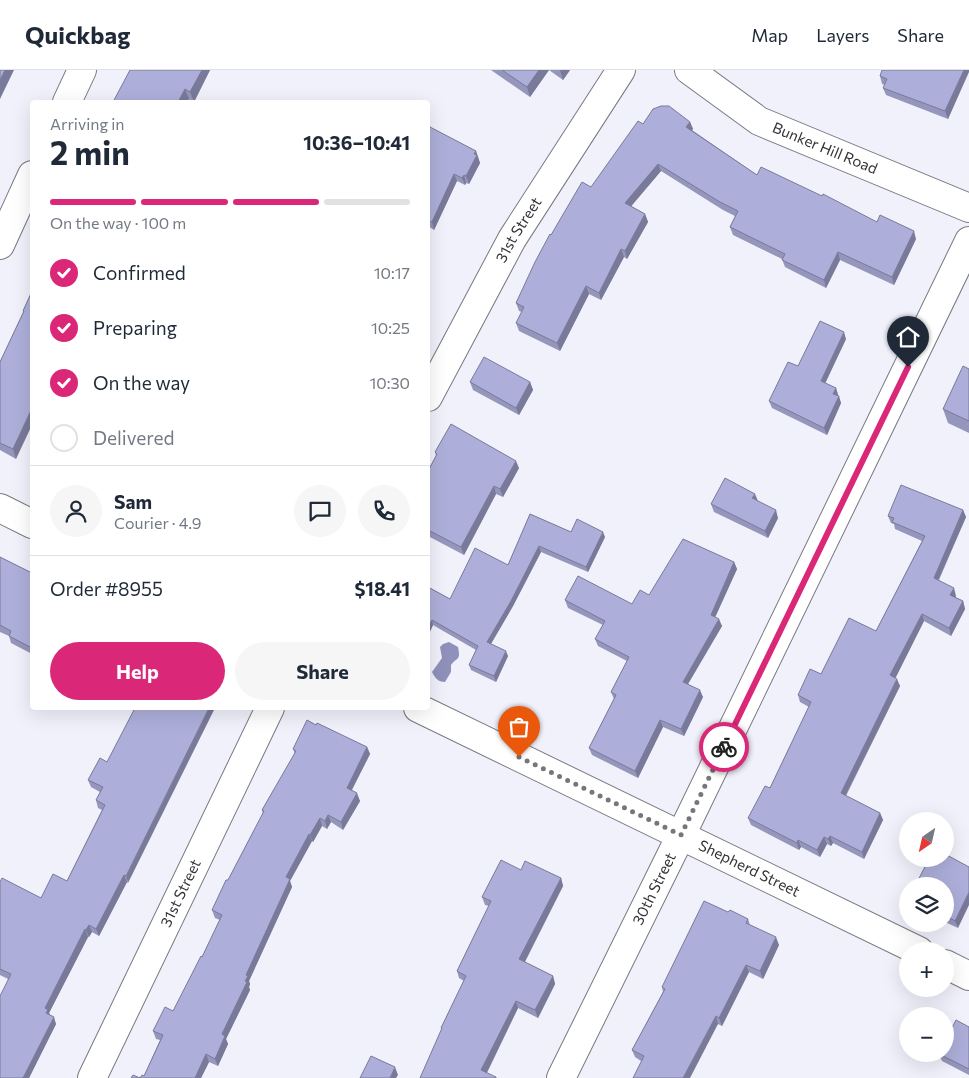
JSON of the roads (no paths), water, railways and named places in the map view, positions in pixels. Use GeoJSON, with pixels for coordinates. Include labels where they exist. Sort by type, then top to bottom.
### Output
{"type":"FeatureCollection","features":[{"type":"Feature","properties":{"kind":"street"},"geometry":{"type":"LineString","coordinates":[[68,100],[82,70]]}},
{"type":"Feature","properties":{"kind":"street","name":"31st Street"},"geometry":{"type":"LineString","coordinates":[[430,393],[512,239],[621,70]]}},
{"type":"Feature","properties":{"kind":"street","name":"Bunker Hill Road"},"geometry":{"type":"LineString","coordinates":[[689,70],[759,121],[969,208]]}},
{"type":"Feature","properties":{"kind":"street"},"geometry":{"type":"LineString","coordinates":[[0,245],[30,179]]}},
{"type":"Feature","properties":{"kind":"street","name":"30th Street"},"geometry":{"type":"LineString","coordinates":[[561,1078],[969,241]]}},
{"type":"Feature","properties":{"kind":"street"},"geometry":{"type":"LineString","coordinates":[[0,508],[30,523]]}},
{"type":"Feature","properties":{"kind":"street","name":"31st Street"},"geometry":{"type":"LineString","coordinates":[[92,1078],[269,710]]}},
{"type":"Feature","properties":{"kind":"street","name":"Shepherd Street"},"geometry":{"type":"LineString","coordinates":[[422,710],[901,942]]}},
{"type":"Feature","properties":{"kind":"street"},"geometry":{"type":"LineString","coordinates":[[954,968],[969,976]]}},
{"type":"Feature","properties":{"kind":"water"},"geometry":{"type":"Polygon","coordinates":[[[449,642],[458,647],[459,657],[451,665],[451,672],[445,682],[443,682],[437,679],[432,672],[442,658],[440,647],[449,642]]]}}]}
